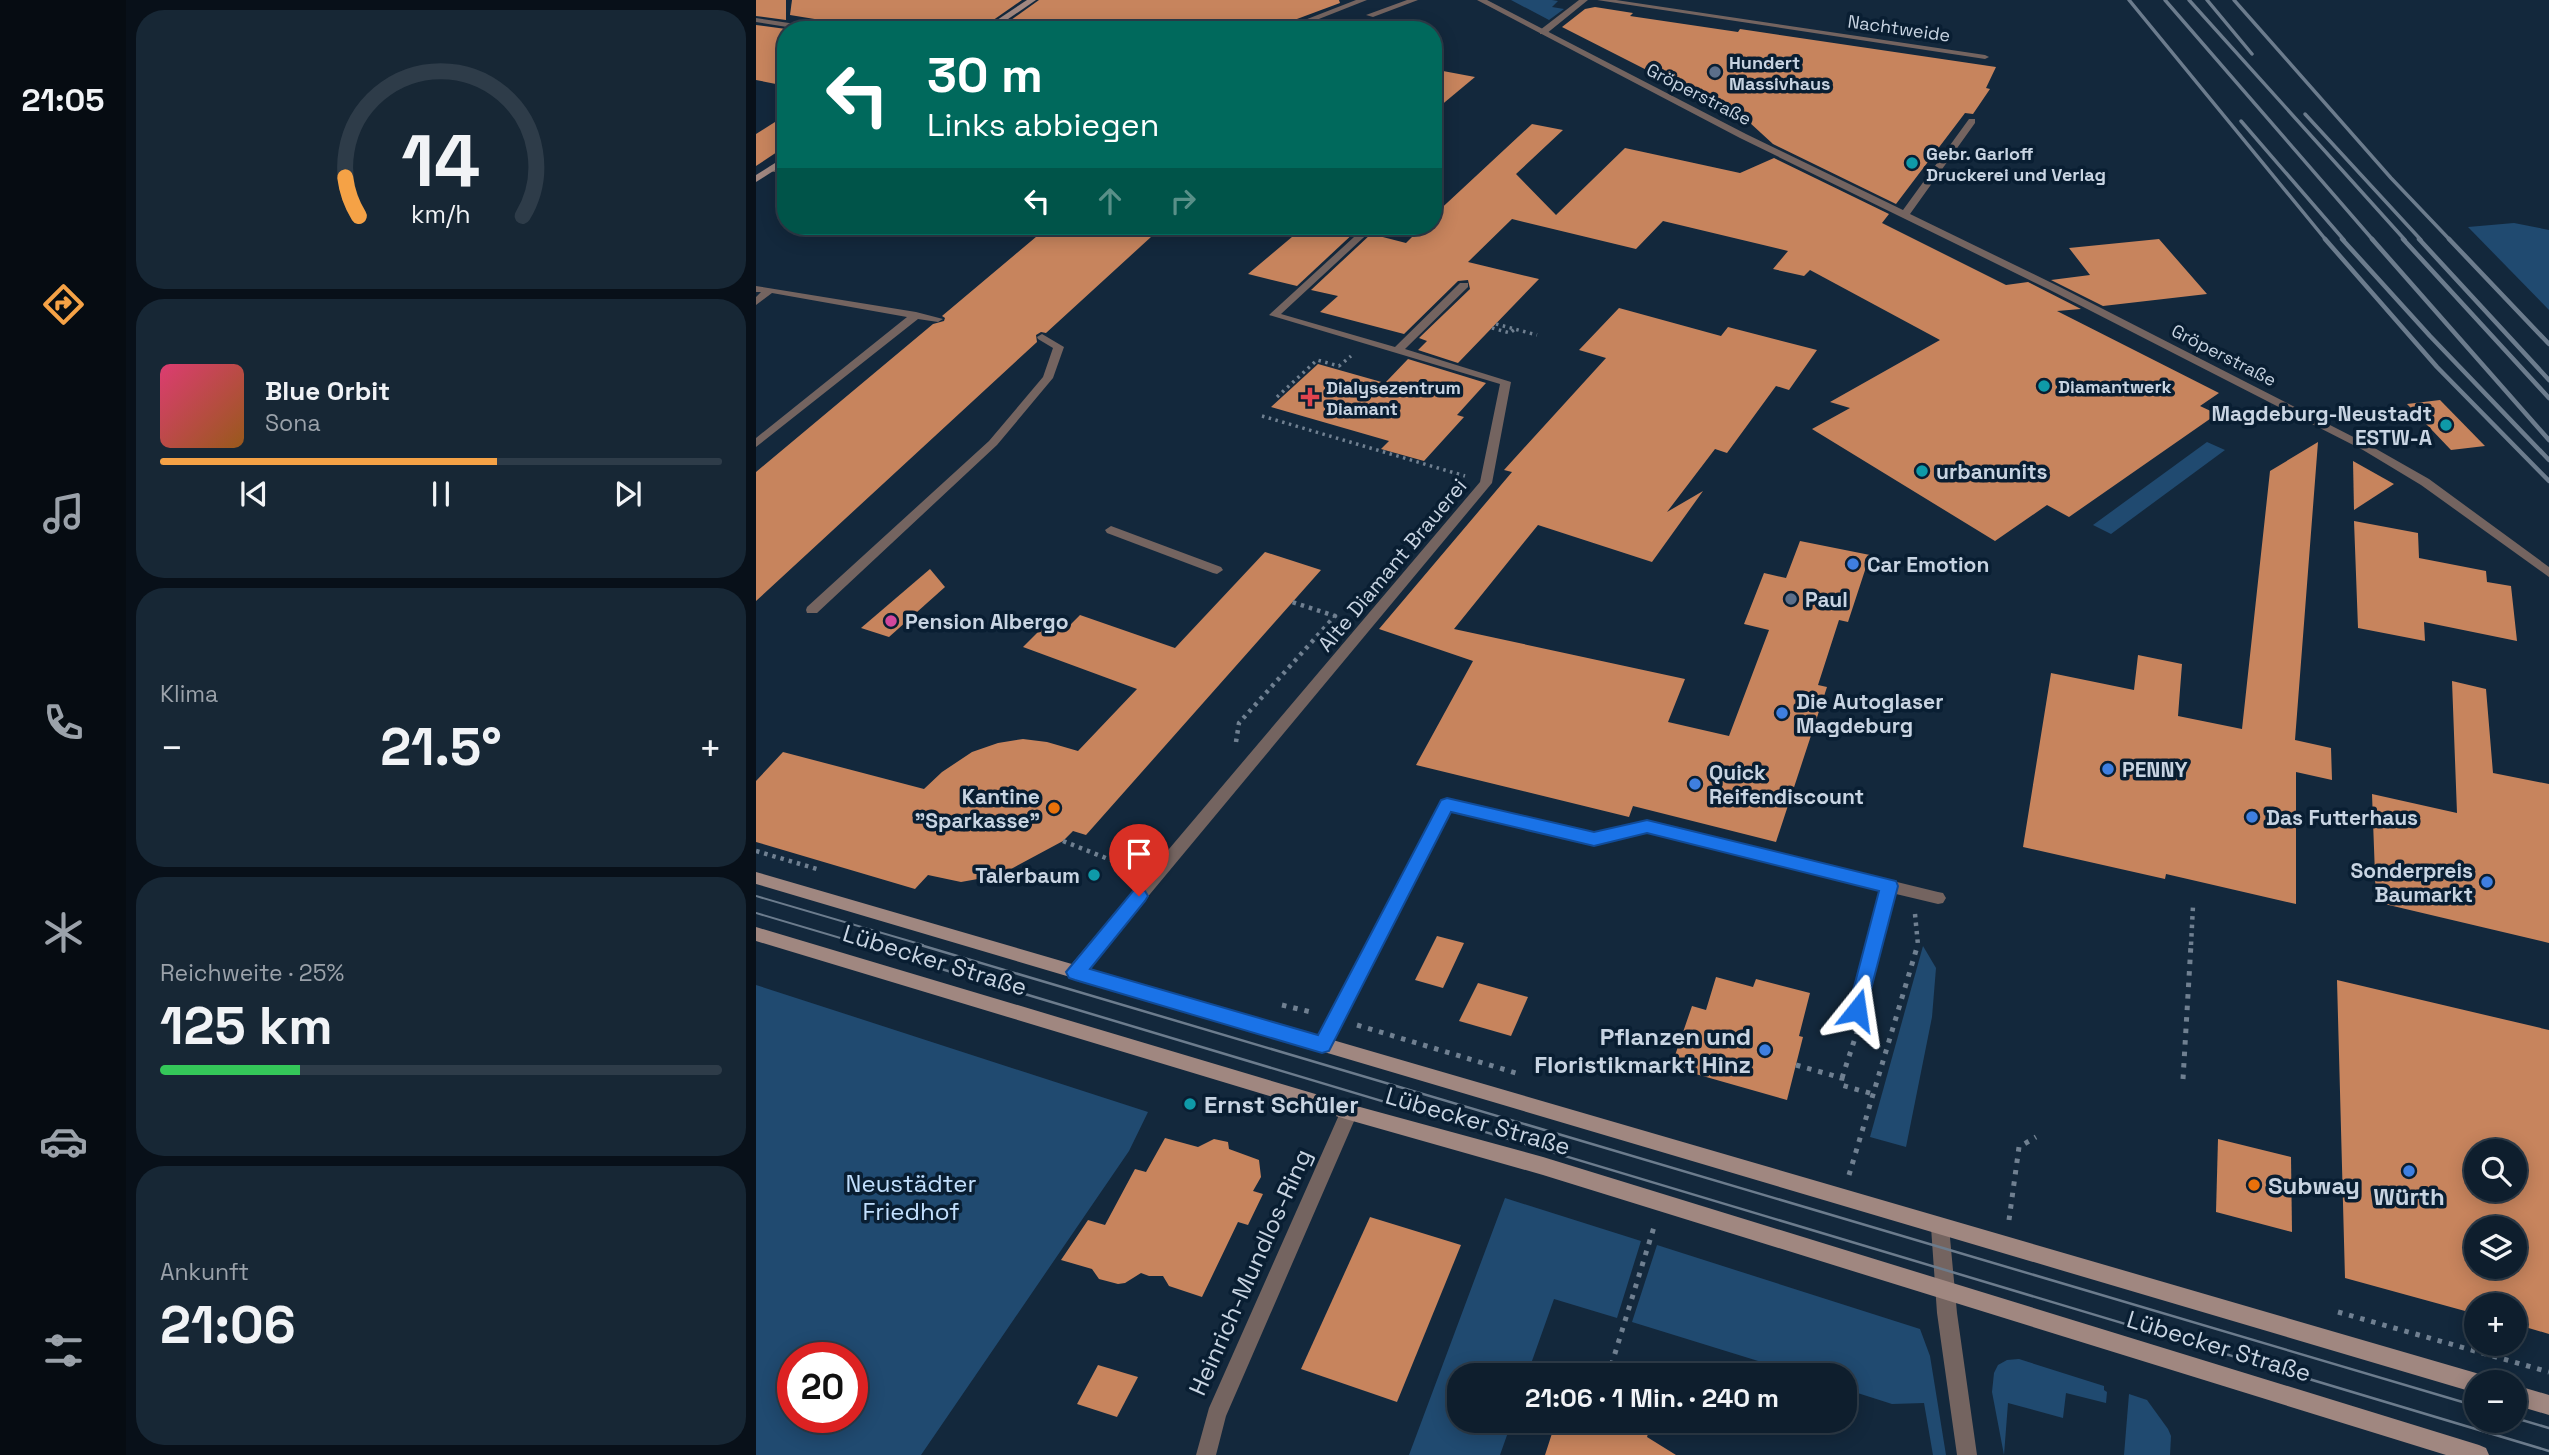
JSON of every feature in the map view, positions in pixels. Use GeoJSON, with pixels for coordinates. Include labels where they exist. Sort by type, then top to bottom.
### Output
{"type":"FeatureCollection","features":[{"type":"Feature","properties":{"kind":"main road"},"geometry":{"type":"LineString","coordinates":[[1000,21],[1032,0]]}},
{"type":"Feature","properties":{"kind":"main road"},"geometry":{"type":"LineString","coordinates":[[756,179],[777,165]]}},
{"type":"Feature","properties":{"kind":"main road","name":"Lübecker Straße"},"geometry":{"type":"LineString","coordinates":[[756,878],[2464,1380]]}},
{"type":"Feature","properties":{"kind":"main road","name":"Lübecker Straße"},"geometry":{"type":"LineString","coordinates":[[756,934],[1349,1112],[1542,1166],[1944,1289],[2371,1420],[2442,1450],[2479,1455]]}},
{"type":"Feature","properties":{"kind":"main road"},"geometry":{"type":"LineString","coordinates":[[2527,1399],[2549,1405]]}},
{"type":"Feature","properties":{"kind":"street"},"geometry":{"type":"LineString","coordinates":[[1307,21],[1363,0]]}},
{"type":"Feature","properties":{"kind":"street"},"geometry":{"type":"LineString","coordinates":[[1370,15],[1414,0]]}},
{"type":"Feature","properties":{"kind":"street","name":"Gröperstraße"},"geometry":{"type":"LineString","coordinates":[[1481,0],[1743,136],[2054,288],[2386,458],[2442,494],[2549,573]]}},
{"type":"Feature","properties":{"kind":"street"},"geometry":{"type":"LineString","coordinates":[[1543,32],[1584,0]]}},
{"type":"Feature","properties":{"kind":"street","name":"Nachtweide"},"geometry":{"type":"LineString","coordinates":[[1601,0],[1985,57]]}},
{"type":"Feature","properties":{"kind":"street"},"geometry":{"type":"LineString","coordinates":[[756,20],[777,23]]}},
{"type":"Feature","properties":{"kind":"street"},"geometry":{"type":"LineString","coordinates":[[1904,215],[1972,121]]}},
{"type":"Feature","properties":{"kind":"street"},"geometry":{"type":"LineString","coordinates":[[772,169],[777,170]]}},
{"type":"Feature","properties":{"kind":"street","name":"Alte Diamant Brauerei"},"geometry":{"type":"LineString","coordinates":[[1075,972],[1486,483],[1506,382],[1274,315],[1361,235]]}},
{"type":"Feature","properties":{"kind":"street"},"geometry":{"type":"LineString","coordinates":[[1397,351],[1464,285]]}},
{"type":"Feature","properties":{"kind":"street"},"geometry":{"type":"LineString","coordinates":[[756,289],[938,319]]}},
{"type":"Feature","properties":{"kind":"street"},"geometry":{"type":"LineString","coordinates":[[756,302],[770,290]]}},
{"type":"Feature","properties":{"kind":"street"},"geometry":{"type":"LineString","coordinates":[[756,444],[916,316]]}},
{"type":"Feature","properties":{"kind":"street"},"geometry":{"type":"LineString","coordinates":[[811,610],[993,443],[1048,378],[1059,347],[1042,337]]}},
{"type":"Feature","properties":{"kind":"street"},"geometry":{"type":"LineString","coordinates":[[1111,530],[1217,570]]}},
{"type":"Feature","properties":{"kind":"street"},"geometry":{"type":"LineString","coordinates":[[1322,1045],[1447,805],[1594,839],[1647,827],[1938,898]]}},
{"type":"Feature","properties":{"kind":"street"},"geometry":{"type":"LineString","coordinates":[[1857,1010],[1889,886]]}},
{"type":"Feature","properties":{"kind":"street","name":"Heinrich-Mundlos-Ring"},"geometry":{"type":"LineString","coordinates":[[1206,1455],[1216,1415],[1349,1112]]}},
{"type":"Feature","properties":{"kind":"street"},"geometry":{"type":"LineString","coordinates":[[1940,1227],[1944,1289],[1968,1455]]}},
{"type":"Feature","properties":{"kind":"path"},"geometry":{"type":"LineString","coordinates":[[1496,324],[1537,335]]}},
{"type":"Feature","properties":{"kind":"path"},"geometry":{"type":"LineString","coordinates":[[1492,328],[1510,333],[1514,329]]}},
{"type":"Feature","properties":{"kind":"path"},"geometry":{"type":"LineString","coordinates":[[1277,397],[1317,360],[1339,366],[1368,342]]}},
{"type":"Feature","properties":{"kind":"path"},"geometry":{"type":"LineString","coordinates":[[1262,416],[1486,483]]}},
{"type":"Feature","properties":{"kind":"path"},"geometry":{"type":"LineString","coordinates":[[1292,602],[1313,609]]}},
{"type":"Feature","properties":{"kind":"path"},"geometry":{"type":"LineString","coordinates":[[1063,841],[1155,877]]}},
{"type":"Feature","properties":{"kind":"path"},"geometry":{"type":"LineString","coordinates":[[1844,1198],[1849,1173],[1917,944],[1912,892]]}},
{"type":"Feature","properties":{"kind":"path"},"geometry":{"type":"LineString","coordinates":[[2183,1079],[2193,906]]}},
{"type":"Feature","properties":{"kind":"path"},"geometry":{"type":"LineString","coordinates":[[1796,1065],[1842,1078],[1841,1085],[1873,1094]]}},
{"type":"Feature","properties":{"kind":"path"},"geometry":{"type":"LineString","coordinates":[[2010,1220],[2019,1147],[2036,1137]]}},
{"type":"Feature","properties":{"kind":"path"},"geometry":{"type":"LineString","coordinates":[[1612,1363],[1656,1219]]}},
{"type":"Feature","properties":{"kind":"path"},"geometry":{"type":"LineString","coordinates":[[2342,1313],[2549,1371]]}},
{"type":"Feature","properties":{"kind":"green space"},"geometry":{"type":"Polygon","coordinates":[[[1511,0],[1558,1],[1552,7],[1564,9],[1549,20],[1511,0]]]}},
{"type":"Feature","properties":{"kind":"green space"},"geometry":{"type":"Polygon","coordinates":[[[2514,223],[2549,230],[2549,310],[2468,227],[2514,223]]]}},
{"type":"Feature","properties":{"kind":"green space"},"geometry":{"type":"Polygon","coordinates":[[[2207,442],[2225,450],[2111,534],[2093,525],[2207,442]]]}},
{"type":"Feature","properties":{"kind":"green space"},"geometry":{"type":"Polygon","coordinates":[[[1923,946],[1936,968],[1932,1017],[1906,1147],[1870,1137],[1923,946]]]}},
{"type":"Feature","properties":{"kind":"green space","name":"Neustädter Friedhof"},"geometry":{"type":"Polygon","coordinates":[[[756,985],[1148,1112],[1129,1151],[921,1455],[756,1455],[756,985]]]}},
{"type":"Feature","properties":{"kind":"green space"},"geometry":{"type":"Polygon","coordinates":[[[1505,1198],[1641,1241],[1617,1318],[1554,1299],[1531,1363],[1447,1363],[1447,1433],[1508,1433],[1500,1455],[1409,1455],[1505,1198]]]}},
{"type":"Feature","properties":{"kind":"green space"},"geometry":{"type":"Polygon","coordinates":[[[1657,1245],[1920,1329],[1930,1356],[1946,1455],[1933,1455],[1924,1403],[1892,1404],[1857,1393],[1857,1363],[1764,1363],[1632,1322],[1657,1245]]]}},
{"type":"Feature","properties":{"kind":"green space"},"geometry":{"type":"Polygon","coordinates":[[[2019,1359],[2104,1386],[2107,1392],[2106,1403],[2066,1393],[2063,1418],[2008,1403],[2004,1455],[1992,1392],[1994,1373],[1998,1365],[2007,1360],[2019,1359]]]}},
{"type":"Feature","properties":{"kind":"green space"},"geometry":{"type":"Polygon","coordinates":[[[2129,1394],[2147,1400],[2168,1429],[2171,1436],[2170,1455],[2124,1455],[2129,1394]]]}},
{"type":"Feature","properties":{"kind":"building"},"geometry":{"type":"Polygon","coordinates":[[[756,0],[786,0],[786,20],[756,16],[756,0]]]}},
{"type":"Feature","properties":{"kind":"building"},"geometry":{"type":"Polygon","coordinates":[[[792,0],[1022,0],[992,21],[827,21],[790,15],[792,0]]]}},
{"type":"Feature","properties":{"kind":"building"},"geometry":{"type":"Polygon","coordinates":[[[1039,0],[1339,0],[1340,3],[1291,21],[1010,21],[1039,0]]]}},
{"type":"Feature","properties":{"kind":"building"},"geometry":{"type":"Polygon","coordinates":[[[1595,7],[1633,13],[1630,16],[1738,32],[1740,29],[1996,67],[1986,88],[1990,89],[1973,114],[1965,113],[1896,204],[1773,144],[1749,122],[1562,27],[1585,9],[1595,7]]]}},
{"type":"Feature","properties":{"kind":"building"},"geometry":{"type":"Polygon","coordinates":[[[756,25],[777,28],[777,84],[756,80],[756,25]]]}},
{"type":"Feature","properties":{"kind":"building"},"geometry":{"type":"Polygon","coordinates":[[[1443,71],[1475,77],[1442,104],[1443,71]]]}},
{"type":"Feature","properties":{"kind":"building"},"geometry":{"type":"Polygon","coordinates":[[[777,121],[777,152],[756,166],[756,134],[777,121]]]}},
{"type":"Feature","properties":{"kind":"building"},"geometry":{"type":"Polygon","coordinates":[[[1532,124],[1563,130],[1516,174],[1556,215],[1625,148],[1740,173],[1774,158],[1889,214],[1882,223],[2006,285],[2028,282],[2081,309],[2057,311],[2219,393],[2200,406],[2217,414],[2069,517],[2047,505],[1995,541],[1812,429],[1850,408],[1830,402],[1940,340],[1810,270],[1804,276],[1773,269],[1788,251],[1663,221],[1636,249],[1512,219],[1468,262],[1539,279],[1458,363],[1418,350],[1427,341],[1419,338],[1470,289],[1468,280],[1458,281],[1404,334],[1320,312],[1338,296],[1311,290],[1370,235],[1406,243],[1414,235],[1442,235],[1442,208],[1532,124]]]}},
{"type":"Feature","properties":{"kind":"building"},"geometry":{"type":"Polygon","coordinates":[[[1038,235],[1153,235],[1046,333],[1036,335],[1037,342],[756,601],[756,472],[933,324],[944,321],[942,316],[1038,235]]]}},
{"type":"Feature","properties":{"kind":"building"},"geometry":{"type":"Polygon","coordinates":[[[1294,235],[1352,235],[1297,286],[1248,274],[1294,235]]]}},
{"type":"Feature","properties":{"kind":"building"},"geometry":{"type":"Polygon","coordinates":[[[2159,239],[2207,294],[2103,306],[2051,280],[2090,275],[2069,248],[2159,239]]]}},
{"type":"Feature","properties":{"kind":"building"},"geometry":{"type":"Polygon","coordinates":[[[1619,308],[1721,336],[1728,327],[1817,350],[1789,390],[1776,386],[1727,453],[1715,449],[1667,512],[1703,491],[1652,562],[1538,525],[1454,629],[1685,679],[1668,722],[1729,736],[1769,630],[1744,624],[1764,573],[1786,578],[1800,541],[1870,555],[1848,622],[1839,620],[1818,685],[1827,687],[1776,842],[1633,806],[1629,817],[1416,765],[1473,661],[1379,629],[1512,472],[1504,470],[1606,358],[1579,350],[1619,308]]]}},
{"type":"Feature","properties":{"kind":"building"},"geometry":{"type":"Polygon","coordinates":[[[1408,359],[1486,383],[1457,415],[1464,417],[1424,461],[1381,449],[1389,441],[1271,407],[1318,364],[1385,383],[1408,359]]]}},
{"type":"Feature","properties":{"kind":"building","name":"Magdeburg-Neustadt ESTW-A"},"geometry":{"type":"Polygon","coordinates":[[[2440,400],[2485,446],[2451,450],[2407,404],[2440,400]]]}},
{"type":"Feature","properties":{"kind":"building"},"geometry":{"type":"Polygon","coordinates":[[[2318,442],[2295,740],[2331,748],[2332,780],[2296,772],[2296,904],[2166,874],[2165,879],[2023,847],[2051,673],[2134,690],[2138,655],[2182,664],[2178,716],[2242,729],[2270,471],[2318,442]]]}},
{"type":"Feature","properties":{"kind":"building"},"geometry":{"type":"Polygon","coordinates":[[[2353,461],[2394,484],[2354,510],[2353,461]]]}},
{"type":"Feature","properties":{"kind":"building"},"geometry":{"type":"Polygon","coordinates":[[[2354,521],[2418,533],[2419,558],[2486,571],[2487,582],[2511,586],[2517,641],[2424,622],[2425,641],[2358,628],[2354,521]]]}},
{"type":"Feature","properties":{"kind":"building"},"geometry":{"type":"Polygon","coordinates":[[[1265,552],[1321,570],[1086,835],[1073,831],[1063,841],[1000,875],[961,882],[928,875],[915,889],[756,842],[756,781],[783,752],[924,789],[942,772],[972,752],[998,743],[1023,739],[1047,742],[1078,751],[1137,689],[1023,647],[1048,622],[1066,629],[1080,615],[1175,648],[1265,552]]]}},
{"type":"Feature","properties":{"kind":"building"},"geometry":{"type":"Polygon","coordinates":[[[930,569],[945,587],[889,637],[861,628],[930,569]]]}},
{"type":"Feature","properties":{"kind":"building"},"geometry":{"type":"Polygon","coordinates":[[[2452,681],[2486,689],[2493,773],[2549,784],[2549,943],[2376,902],[2372,794],[2457,813],[2452,681]]]}},
{"type":"Feature","properties":{"kind":"building"},"geometry":{"type":"Polygon","coordinates":[[[1437,936],[1464,943],[1443,988],[1415,980],[1437,936]]]}},
{"type":"Feature","properties":{"kind":"building"},"geometry":{"type":"Polygon","coordinates":[[[1716,977],[1753,987],[1756,979],[1810,993],[1799,1036],[1803,1037],[1787,1100],[1671,1067],[1692,1006],[1706,1010],[1716,977]]]}},
{"type":"Feature","properties":{"kind":"building","name":"Würth"},"geometry":{"type":"Polygon","coordinates":[[[2337,980],[2549,1030],[2549,1334],[2527,1328],[2527,1293],[2464,1293],[2464,1311],[2345,1278],[2337,980]]]}},
{"type":"Feature","properties":{"kind":"building"},"geometry":{"type":"Polygon","coordinates":[[[1478,983],[1528,997],[1511,1036],[1459,1021],[1478,983]]]}},
{"type":"Feature","properties":{"kind":"building"},"geometry":{"type":"Polygon","coordinates":[[[1165,1138],[1198,1147],[1214,1139],[1228,1142],[1229,1149],[1259,1160],[1261,1177],[1253,1191],[1263,1194],[1248,1225],[1238,1222],[1202,1297],[1169,1286],[1163,1276],[1141,1273],[1125,1283],[1118,1284],[1099,1279],[1092,1269],[1061,1260],[1088,1220],[1105,1225],[1135,1169],[1146,1172],[1165,1138]]]}},
{"type":"Feature","properties":{"kind":"building","name":"Subway"},"geometry":{"type":"Polygon","coordinates":[[[2218,1139],[2291,1157],[2292,1232],[2216,1212],[2218,1139]]]}},
{"type":"Feature","properties":{"kind":"building"},"geometry":{"type":"Polygon","coordinates":[[[1370,1217],[1461,1245],[1397,1402],[1301,1369],[1370,1217]]]}},
{"type":"Feature","properties":{"kind":"building"},"geometry":{"type":"Polygon","coordinates":[[[1098,1365],[1138,1377],[1117,1417],[1077,1404],[1098,1365]]]}},
{"type":"Feature","properties":{"kind":"building"},"geometry":{"type":"Polygon","coordinates":[[[1552,1433],[1648,1433],[1647,1437],[1676,1455],[1545,1455],[1552,1433]]]}},
{"type":"Feature","properties":{"kind":"tram line"},"geometry":{"type":"LineString","coordinates":[[756,896],[923,945]]}},
{"type":"Feature","properties":{"kind":"tram line"},"geometry":{"type":"LineString","coordinates":[[756,913],[864,945]]}},
{"type":"Feature","properties":{"kind":"tram line"},"geometry":{"type":"LineString","coordinates":[[858,944],[2549,1451]]}},
{"type":"Feature","properties":{"kind":"tram line"},"geometry":{"type":"LineString","coordinates":[[917,944],[2464,1402]]}},
{"type":"Feature","properties":{"kind":"tram line"},"geometry":{"type":"LineString","coordinates":[[2527,1422],[2549,1428]]}},
{"type":"Feature","properties":{"kind":"railway"},"geometry":{"type":"LineString","coordinates":[[2129,0],[2326,240]]}},
{"type":"Feature","properties":{"kind":"railway"},"geometry":{"type":"LineString","coordinates":[[2165,0],[2373,240]]}},
{"type":"Feature","properties":{"kind":"railway"},"geometry":{"type":"LineString","coordinates":[[2189,0],[2405,240]]}},
{"type":"Feature","properties":{"kind":"railway"},"geometry":{"type":"LineString","coordinates":[[2207,0],[2252,54]]}},
{"type":"Feature","properties":{"kind":"railway"},"geometry":{"type":"LineString","coordinates":[[2234,0],[2391,178],[2450,240]]}},
{"type":"Feature","properties":{"kind":"railway"},"geometry":{"type":"LineString","coordinates":[[2305,114],[2421,240]]}},
{"type":"Feature","properties":{"kind":"railway"},"geometry":{"type":"LineString","coordinates":[[2241,121],[2344,240]]}},
{"type":"Feature","properties":{"kind":"railway"},"geometry":{"type":"LineString","coordinates":[[2325,239],[2437,367],[2549,481]]}},
{"type":"Feature","properties":{"kind":"railway"},"geometry":{"type":"LineString","coordinates":[[2342,239],[2549,460]]}},
{"type":"Feature","properties":{"kind":"railway"},"geometry":{"type":"LineString","coordinates":[[2372,239],[2549,440]]}},
{"type":"Feature","properties":{"kind":"railway"},"geometry":{"type":"LineString","coordinates":[[2403,239],[2549,398]]}},
{"type":"Feature","properties":{"kind":"railway"},"geometry":{"type":"LineString","coordinates":[[2419,239],[2549,380]]}},
{"type":"Feature","properties":{"kind":"railway"},"geometry":{"type":"LineString","coordinates":[[2449,239],[2549,344]]}},
{"type":"Feature","properties":{"kind":"place","name":"Hundert Massivhaus"},"geometry":{"type":"Point","coordinates":[1715,72]}},
{"type":"Feature","properties":{"kind":"place","name":"Gebr. Garloff Druckerei und Verlag"},"geometry":{"type":"Point","coordinates":[1912,163]}},
{"type":"Feature","properties":{"kind":"place","name":"Diamantwerk"},"geometry":{"type":"Point","coordinates":[2044,386]}},
{"type":"Feature","properties":{"kind":"place","name":"Dialysezentrum Diamant"},"geometry":{"type":"Point","coordinates":[1310,397]}},
{"type":"Feature","properties":{"kind":"place","name":"Magdeburg-Neustadt ESTW-A"},"geometry":{"type":"Point","coordinates":[2446,425]}},
{"type":"Feature","properties":{"kind":"place","name":"urbanunits"},"geometry":{"type":"Point","coordinates":[1922,471]}},
{"type":"Feature","properties":{"kind":"place","name":"Car Emotion"},"geometry":{"type":"Point","coordinates":[1853,564]}},
{"type":"Feature","properties":{"kind":"place","name":"Paul"},"geometry":{"type":"Point","coordinates":[1791,599]}},
{"type":"Feature","properties":{"kind":"place","name":"Pension Albergo"},"geometry":{"type":"Point","coordinates":[891,621]}},
{"type":"Feature","properties":{"kind":"place","name":"Die Autoglaser Magdeburg"},"geometry":{"type":"Point","coordinates":[1782,713]}},
{"type":"Feature","properties":{"kind":"place","name":"PENNY"},"geometry":{"type":"Point","coordinates":[2108,769]}},
{"type":"Feature","properties":{"kind":"place","name":"Quick Reifendiscount"},"geometry":{"type":"Point","coordinates":[1695,784]}},
{"type":"Feature","properties":{"kind":"place","name":"Kantine \"Sparkasse\""},"geometry":{"type":"Point","coordinates":[1054,808]}},
{"type":"Feature","properties":{"kind":"place","name":"Das Futterhaus"},"geometry":{"type":"Point","coordinates":[2252,817]}},
{"type":"Feature","properties":{"kind":"place","name":"Talerbaum"},"geometry":{"type":"Point","coordinates":[1094,875]}},
{"type":"Feature","properties":{"kind":"place","name":"Sonderpreis Baumarkt"},"geometry":{"type":"Point","coordinates":[2487,882]}},
{"type":"Feature","properties":{"kind":"place","name":"Pflanzen und Floristikmarkt Hinz"},"geometry":{"type":"Point","coordinates":[1765,1050]}},
{"type":"Feature","properties":{"kind":"place","name":"Ernst Schüler"},"geometry":{"type":"Point","coordinates":[1190,1104]}},
{"type":"Feature","properties":{"kind":"place","name":"Würth"},"geometry":{"type":"Point","coordinates":[2409,1171]}},
{"type":"Feature","properties":{"kind":"place","name":"Subway"},"geometry":{"type":"Point","coordinates":[2254,1185]}},
{"type":"Feature","properties":{"kind":"route"},"geometry":{"type":"LineString","coordinates":[[1139,896],[1075,972],[1322,1045],[1447,805],[1594,839],[1647,827],[1889,886],[1857,1010]]}}]}
